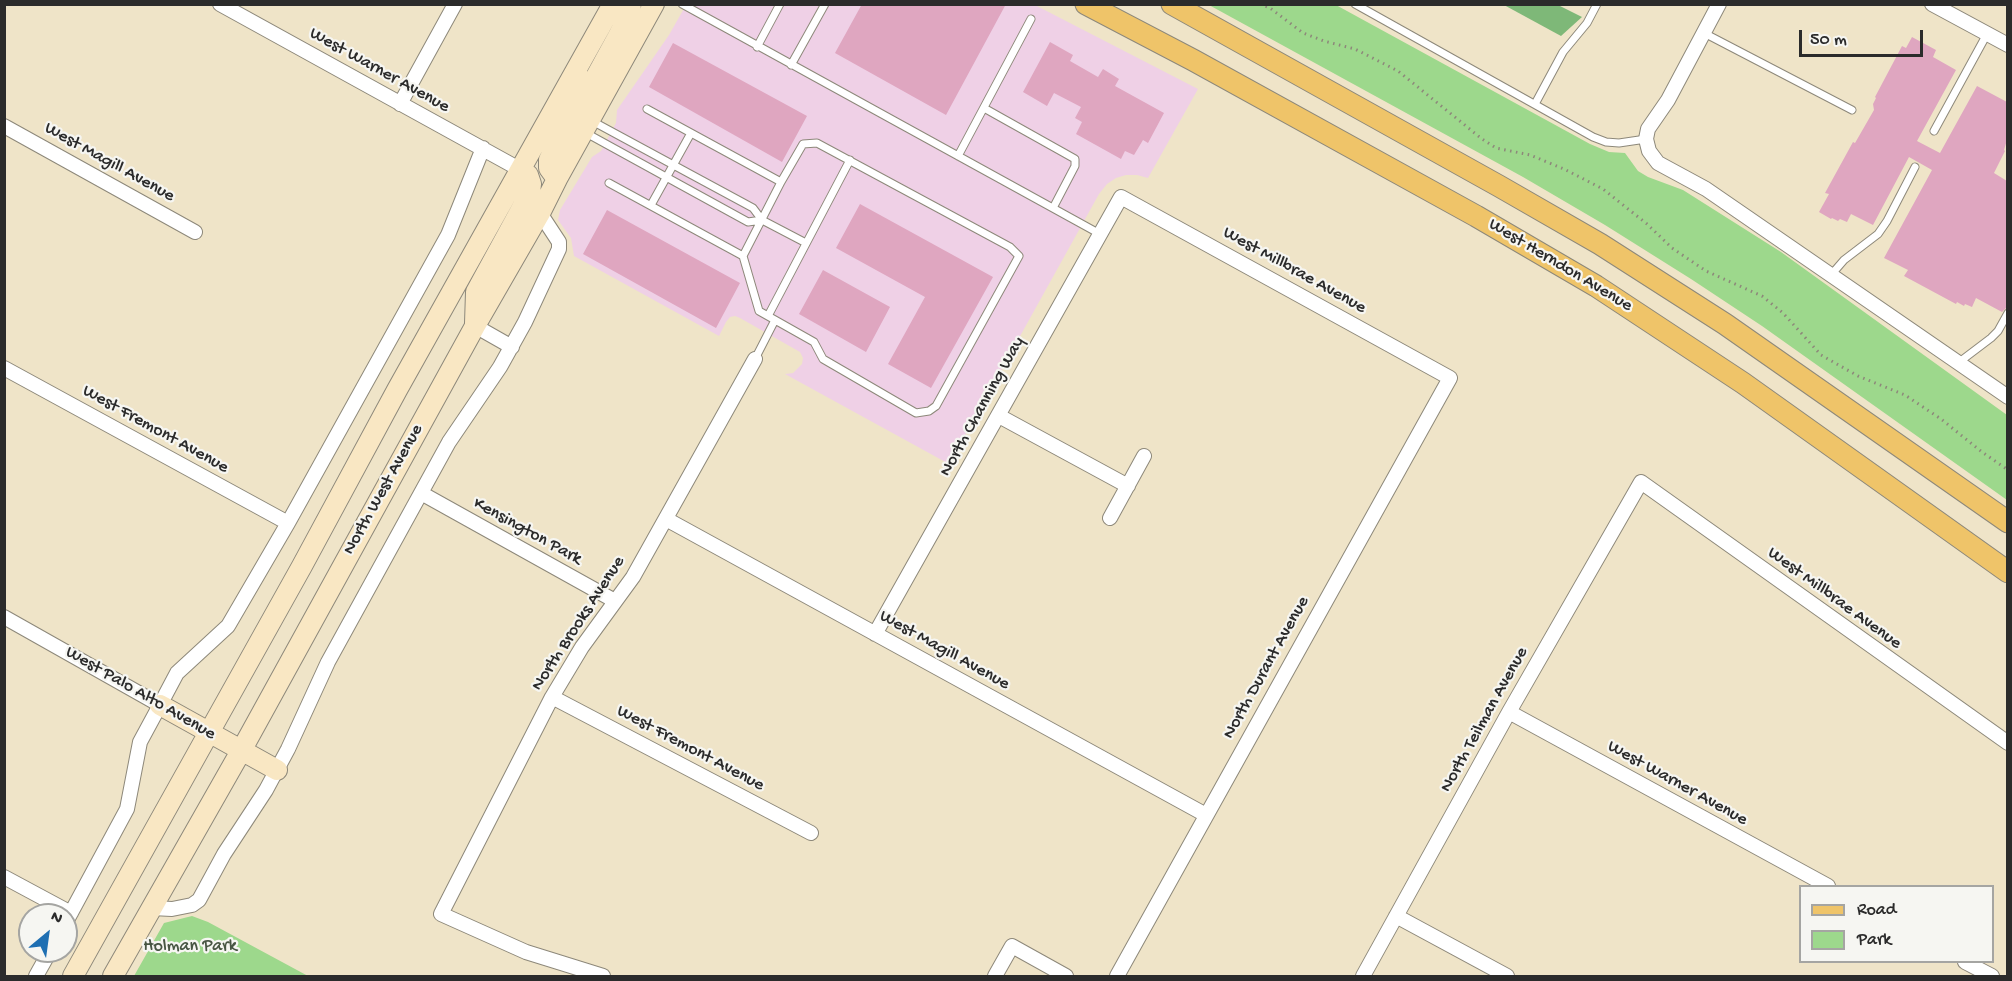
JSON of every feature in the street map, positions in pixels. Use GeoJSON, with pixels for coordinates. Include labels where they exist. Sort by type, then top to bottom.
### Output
{"type":"FeatureCollection","features":[{"type":"Feature","properties":{"kind":"main road","name":"North West Avenue"},"geometry":{"type":"LineString","coordinates":[[73,976],[296,576],[396,390],[613,4]]}},
{"type":"Feature","properties":{"kind":"main road"},"geometry":{"type":"LineString","coordinates":[[587,125],[593,82],[622,29],[631,4]]}},
{"type":"Feature","properties":{"kind":"main road","name":"North West Avenue"},"geometry":{"type":"LineString","coordinates":[[113,976],[241,751],[654,4]]}},
{"type":"Feature","properties":{"kind":"main road","name":"West Herndon Avenue"},"geometry":{"type":"LineString","coordinates":[[1086,4],[1466,210],[1596,286],[1743,383],[2007,572]]}},
{"type":"Feature","properties":{"kind":"main road","name":"West Herndon Avenue"},"geometry":{"type":"LineString","coordinates":[[1172,4],[1600,244],[1760,348],[2007,522]]}},
{"type":"Feature","properties":{"kind":"main road"},"geometry":{"type":"LineString","coordinates":[[557,179],[549,168],[549,160],[573,111],[581,63]]}},
{"type":"Feature","properties":{"kind":"main road"},"geometry":{"type":"LineString","coordinates":[[475,326],[476,292],[530,193],[531,184],[528,175],[521,170]]}},
{"type":"Feature","properties":{"kind":"main road","name":"West Palo Alto Avenue"},"geometry":{"type":"LineString","coordinates":[[160,705],[277,770]]}},
{"type":"Feature","properties":{"kind":"street","name":"West Warner Avenue"},"geometry":{"type":"LineString","coordinates":[[220,4],[521,170]]}},
{"type":"Feature","properties":{"kind":"street"},"geometry":{"type":"LineString","coordinates":[[400,104],[455,4]]}},
{"type":"Feature","properties":{"kind":"street"},"geometry":{"type":"LineString","coordinates":[[1719,4],[1668,100],[1648,129],[1646,139],[1649,150],[1659,163],[1706,189],[1832,274],[2007,398]]}},
{"type":"Feature","properties":{"kind":"street"},"geometry":{"type":"LineString","coordinates":[[1932,4],[2007,45]]}},
{"type":"Feature","properties":{"kind":"street","name":"West Magill Avenue"},"geometry":{"type":"LineString","coordinates":[[4,126],[195,232]]}},
{"type":"Feature","properties":{"kind":"street"},"geometry":{"type":"LineString","coordinates":[[76,903],[127,810],[140,742],[177,673],[228,626],[288,524],[448,235],[483,148]]}},
{"type":"Feature","properties":{"kind":"street","name":"North Channing Way"},"geometry":{"type":"LineString","coordinates":[[875,634],[1121,197]]}},
{"type":"Feature","properties":{"kind":"street","name":"West Millbrae Avenue"},"geometry":{"type":"LineString","coordinates":[[1121,197],[1450,378]]}},
{"type":"Feature","properties":{"kind":"street"},"geometry":{"type":"LineString","coordinates":[[152,908],[172,909],[192,905],[199,900],[224,854],[266,790],[288,749],[328,662],[449,442],[512,347],[525,322],[559,249],[559,242],[540,213]]}},
{"type":"Feature","properties":{"kind":"street"},"geometry":{"type":"LineString","coordinates":[[475,326],[512,347]]}},
{"type":"Feature","properties":{"kind":"street","name":"North Brooks Avenue"},"geometry":{"type":"LineString","coordinates":[[603,976],[526,952],[441,914],[552,696],[582,647],[633,577],[755,358]]}},
{"type":"Feature","properties":{"kind":"street","name":"West Fremont Avenue"},"geometry":{"type":"LineString","coordinates":[[4,368],[288,524]]}},
{"type":"Feature","properties":{"kind":"street","name":"North Durant Avenue"},"geometry":{"type":"LineString","coordinates":[[1117,976],[1450,378]]}},
{"type":"Feature","properties":{"kind":"street"},"geometry":{"type":"LineString","coordinates":[[999,416],[1128,486]]}},
{"type":"Feature","properties":{"kind":"street"},"geometry":{"type":"LineString","coordinates":[[1110,518],[1144,456]]}},
{"type":"Feature","properties":{"kind":"street","name":"West Millbrae Avenue"},"geometry":{"type":"LineString","coordinates":[[1641,482],[2007,743]]}},
{"type":"Feature","properties":{"kind":"street","name":"North Teilman Avenue"},"geometry":{"type":"LineString","coordinates":[[1363,976],[1509,712],[1641,482]]}},
{"type":"Feature","properties":{"kind":"street","name":"Kensington Park"},"geometry":{"type":"LineString","coordinates":[[421,493],[615,602]]}},
{"type":"Feature","properties":{"kind":"street","name":"West Magill Avenue"},"geometry":{"type":"LineString","coordinates":[[666,519],[1206,815]]}},
{"type":"Feature","properties":{"kind":"street","name":"West Palo Alto Avenue"},"geometry":{"type":"LineString","coordinates":[[4,617],[160,705]]}},
{"type":"Feature","properties":{"kind":"street","name":"West Fremont Avenue"},"geometry":{"type":"LineString","coordinates":[[552,696],[811,833]]}},
{"type":"Feature","properties":{"kind":"street","name":"West Warner Avenue"},"geometry":{"type":"LineString","coordinates":[[1509,712],[1826,885]]}},
{"type":"Feature","properties":{"kind":"street"},"geometry":{"type":"LineString","coordinates":[[4,877],[45,903]]}},
{"type":"Feature","properties":{"kind":"street"},"geometry":{"type":"LineString","coordinates":[[1396,916],[1507,976]]}},
{"type":"Feature","properties":{"kind":"street"},"geometry":{"type":"LineString","coordinates":[[995,976],[1012,946],[1066,976]]}},
{"type":"Feature","properties":{"kind":"street"},"geometry":{"type":"LineString","coordinates":[[1967,963],[1992,976]]}},
{"type":"Feature","properties":{"kind":"lane"},"geometry":{"type":"LineString","coordinates":[[682,4],[1100,234]]}},
{"type":"Feature","properties":{"kind":"lane"},"geometry":{"type":"LineString","coordinates":[[757,47],[780,4]]}},
{"type":"Feature","properties":{"kind":"lane"},"geometry":{"type":"LineString","coordinates":[[791,65],[825,4]]}},
{"type":"Feature","properties":{"kind":"lane"},"geometry":{"type":"LineString","coordinates":[[1355,4],[1606,142],[1619,143],[1646,139]]}},
{"type":"Feature","properties":{"kind":"lane"},"geometry":{"type":"LineString","coordinates":[[1534,104],[1563,52],[1587,23],[1597,4]]}},
{"type":"Feature","properties":{"kind":"lane"},"geometry":{"type":"LineString","coordinates":[[958,156],[1031,19]]}},
{"type":"Feature","properties":{"kind":"lane"},"geometry":{"type":"LineString","coordinates":[[1704,33],[1852,110]]}},
{"type":"Feature","properties":{"kind":"lane"},"geometry":{"type":"LineString","coordinates":[[1934,132],[1987,34]]}},
{"type":"Feature","properties":{"kind":"lane"},"geometry":{"type":"LineString","coordinates":[[984,108],[1075,159],[1075,166],[1053,208]]}},
{"type":"Feature","properties":{"kind":"lane"},"geometry":{"type":"LineString","coordinates":[[647,109],[781,182]]}},
{"type":"Feature","properties":{"kind":"lane"},"geometry":{"type":"LineString","coordinates":[[587,125],[673,165],[753,208],[762,220],[806,243]]}},
{"type":"Feature","properties":{"kind":"lane"},"geometry":{"type":"LineString","coordinates":[[587,125],[666,177],[748,222],[762,220]]}},
{"type":"Feature","properties":{"kind":"lane"},"geometry":{"type":"LineString","coordinates":[[651,205],[691,133]]}},
{"type":"Feature","properties":{"kind":"lane"},"geometry":{"type":"LineString","coordinates":[[818,143],[850,160],[1010,247],[1019,256],[936,406],[929,411],[916,412],[823,359],[814,342],[759,311],[743,256],[802,144],[818,143]]}},
{"type":"Feature","properties":{"kind":"lane"},"geometry":{"type":"LineString","coordinates":[[768,316],[850,160]]}},
{"type":"Feature","properties":{"kind":"lane"},"geometry":{"type":"LineString","coordinates":[[1832,274],[1844,260],[1878,234],[1915,167]]}},
{"type":"Feature","properties":{"kind":"lane"},"geometry":{"type":"LineString","coordinates":[[609,183],[743,256]]}},
{"type":"Feature","properties":{"kind":"lane"},"geometry":{"type":"LineString","coordinates":[[1958,363],[1998,331],[2007,313]]}},
{"type":"Feature","properties":{"kind":"lane"},"geometry":{"type":"LineString","coordinates":[[755,358],[775,320]]}},
{"type":"Feature","properties":{"kind":"path"},"geometry":{"type":"LineString","coordinates":[[1260,4],[1270,8],[1303,33],[1355,49],[1398,71],[1496,148],[1530,155],[1603,189],[1647,224],[1672,248],[1706,271],[1762,296],[1783,314],[1821,355],[1858,375],[1905,395],[1941,419],[2007,470]]}},
{"type":"Feature","properties":{"kind":"shaded area"},"geometry":{"type":"Polygon","coordinates":[[[686,5],[1035,5],[1198,89],[1148,178],[1126,175],[1116,178],[1099,194],[949,464],[785,374],[793,373],[802,364],[803,358],[800,352],[740,318],[730,317],[719,336],[574,256],[571,238],[558,220],[560,210],[592,157],[601,151],[616,123],[617,110],[669,35],[686,5]]]}},
{"type":"Feature","properties":{"kind":"green space"},"geometry":{"type":"Polygon","coordinates":[[[1209,5],[1336,5],[1590,144],[1609,152],[1625,153],[1638,171],[1683,190],[1781,252],[2007,415],[2007,500],[1762,326],[1605,225],[1523,177],[1209,5]]]}},
{"type":"Feature","properties":{"kind":"green space"},"geometry":{"type":"Polygon","coordinates":[[[1504,5],[1558,5],[1582,17],[1561,36],[1504,5]]]}},
{"type":"Feature","properties":{"kind":"green space","name":"Holman Park"},"geometry":{"type":"Polygon","coordinates":[[[192,916],[208,922],[308,976],[134,976],[164,923],[192,916]]]}},
{"type":"Feature","properties":{"kind":"building"},"geometry":{"type":"Polygon","coordinates":[[[862,4],[1006,4],[946,115],[835,53],[862,4]]]}},
{"type":"Feature","properties":{"kind":"building"},"geometry":{"type":"Polygon","coordinates":[[[1912,37],[1936,50],[1933,57],[1956,70],[1917,141],[1940,153],[1977,86],[2007,102],[2005,151],[1994,173],[2007,181],[2007,307],[2002,312],[1976,298],[1972,307],[1957,302],[1956,304],[1904,276],[1908,270],[1884,258],[1932,170],[1909,157],[1873,225],[1851,214],[1847,222],[1831,219],[1819,212],[1829,194],[1825,193],[1853,142],[1855,143],[1874,110],[1875,97],[1902,46],[1906,48],[1912,37]]]}},
{"type":"Feature","properties":{"kind":"building"},"geometry":{"type":"Polygon","coordinates":[[[1050,42],[1073,55],[1070,61],[1098,77],[1103,69],[1119,79],[1115,86],[1164,113],[1148,143],[1143,140],[1134,155],[1125,151],[1121,159],[1076,134],[1082,122],[1075,118],[1081,107],[1054,93],[1047,106],[1023,92],[1050,42]]]}},
{"type":"Feature","properties":{"kind":"building"},"geometry":{"type":"Polygon","coordinates":[[[673,43],[807,116],[782,162],[649,87],[673,43]]]}},
{"type":"Feature","properties":{"kind":"building"},"geometry":{"type":"Polygon","coordinates":[[[860,204],[993,277],[931,388],[888,364],[925,297],[836,248],[860,204]]]}},
{"type":"Feature","properties":{"kind":"building"},"geometry":{"type":"Polygon","coordinates":[[[607,210],[740,283],[716,328],[583,254],[607,210]]]}},
{"type":"Feature","properties":{"kind":"building"},"geometry":{"type":"Polygon","coordinates":[[[823,270],[890,307],[866,352],[799,314],[823,270]]]}}]}
